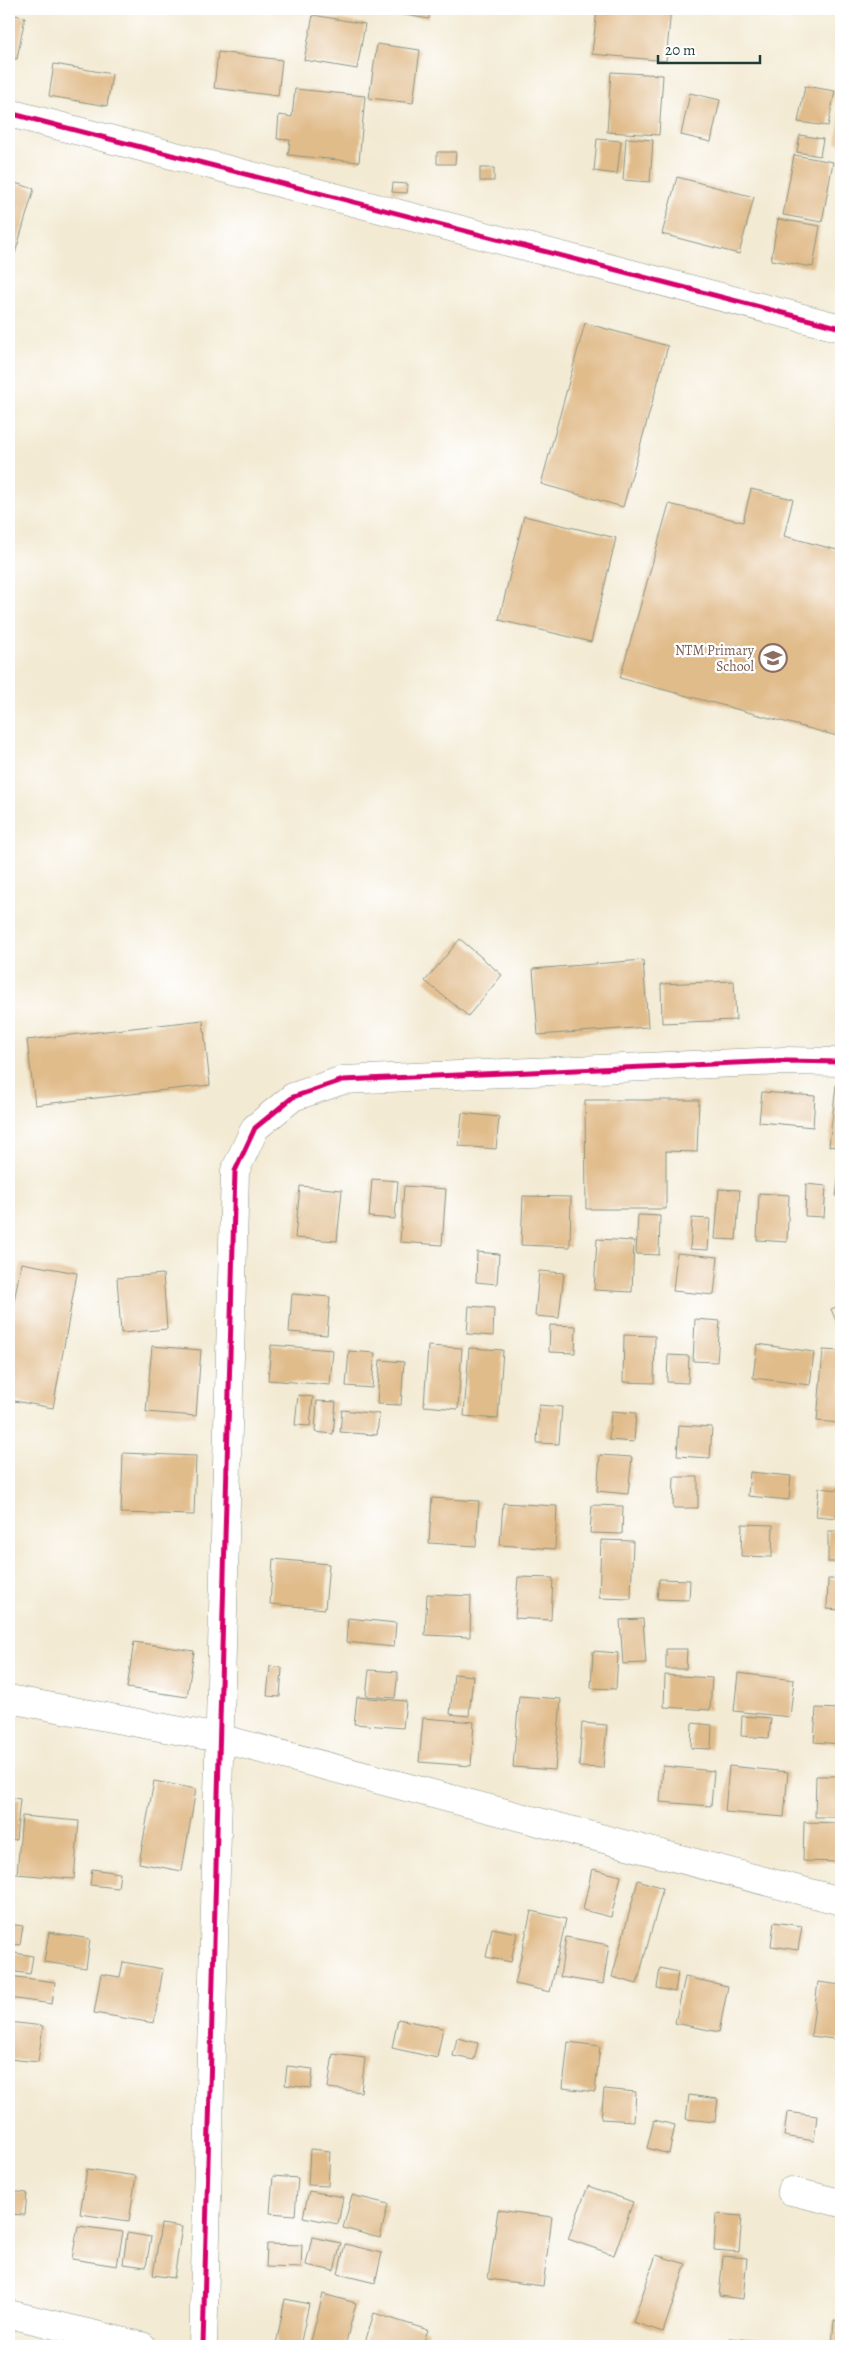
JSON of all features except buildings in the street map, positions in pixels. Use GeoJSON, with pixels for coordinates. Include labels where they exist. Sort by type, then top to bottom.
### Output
{"type":"FeatureCollection","features":[{"type":"Feature","properties":{"kind":"street"},"geometry":{"type":"LineString","coordinates":[[9,113],[841,328]]}},
{"type":"Feature","properties":{"kind":"street"},"geometry":{"type":"LineString","coordinates":[[203,2346],[235,1171],[255,1128],[293,1097],[343,1080],[784,1061],[841,1062]]}},
{"type":"Feature","properties":{"kind":"street"},"geometry":{"type":"LineString","coordinates":[[9,1700],[220,1738],[841,1901]]}},
{"type":"Feature","properties":{"kind":"street"},"geometry":{"type":"LineString","coordinates":[[791,2191],[841,2203]]}},
{"type":"Feature","properties":{"kind":"street"},"geometry":{"type":"LineString","coordinates":[[9,2314],[142,2346]]}},
{"type":"Feature","properties":{"kind":"cycle path"},"geometry":{"type":"LineString","coordinates":[[9,113],[841,328]]}},
{"type":"Feature","properties":{"kind":"cycle path"},"geometry":{"type":"LineString","coordinates":[[203,2346],[235,1171],[255,1128],[293,1097],[343,1080],[784,1061],[841,1062]]}},
{"type":"Feature","properties":{"kind":"place","name":"NTM Primary School"},"geometry":{"type":"Point","coordinates":[773,658]}}]}
